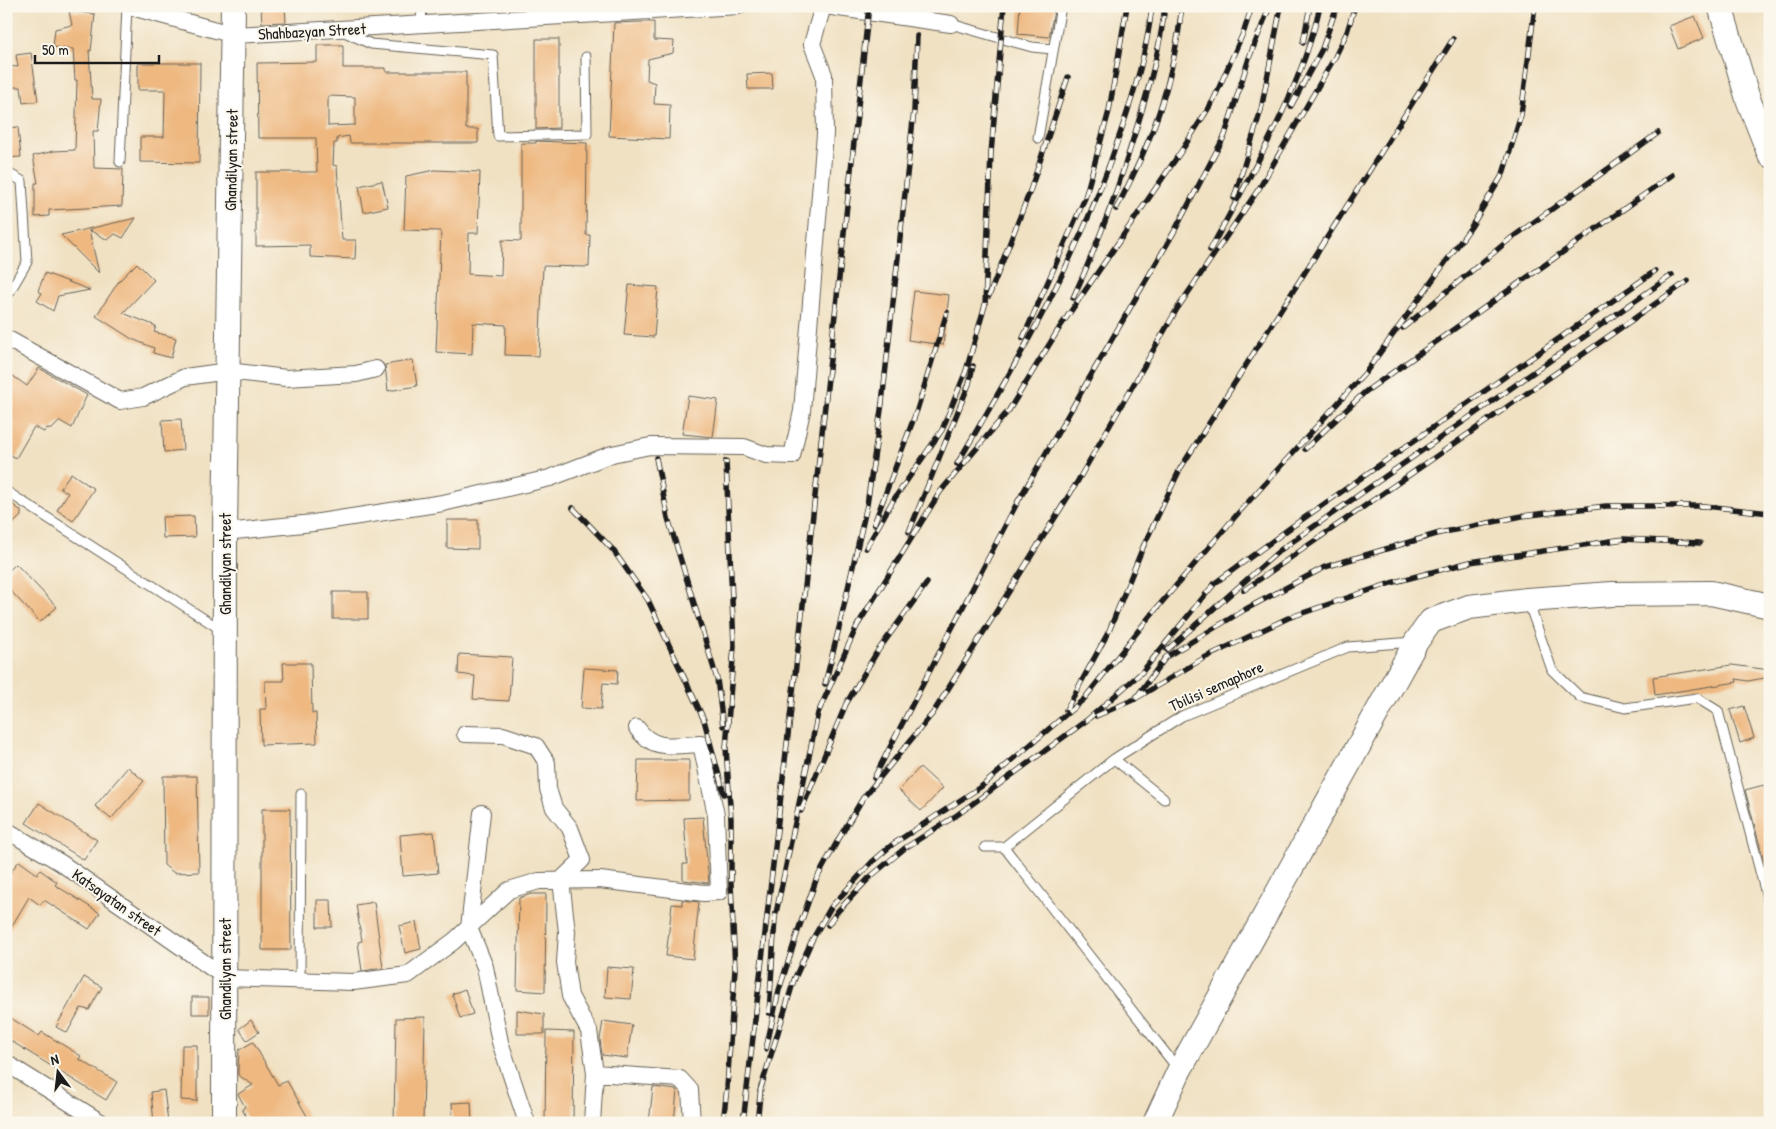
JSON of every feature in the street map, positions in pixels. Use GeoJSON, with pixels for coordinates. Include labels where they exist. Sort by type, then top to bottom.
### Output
{"type":"FeatureCollection","features":[{"type":"Feature","properties":{"kind":"main road","name":"Ghandilyan street"},"geometry":{"type":"LineString","coordinates":[[224,1123],[226,978],[225,532],[233,6]]}},
{"type":"Feature","properties":{"kind":"main road"},"geometry":{"type":"LineString","coordinates":[[1720,6],[1748,99],[1770,155]]}},
{"type":"Feature","properties":{"kind":"main road"},"geometry":{"type":"LineString","coordinates":[[1155,1123],[1180,1071],[1416,642],[1431,621],[1469,606],[1612,594],[1711,593],[1770,606]]}},
{"type":"Feature","properties":{"kind":"street","name":"Shahbazyan Street"},"geometry":{"type":"LineString","coordinates":[[127,6],[234,35],[739,6]]}},
{"type":"Feature","properties":{"kind":"street"},"geometry":{"type":"LineString","coordinates":[[225,532],[313,523],[443,504],[550,478],[612,454],[650,446],[744,447],[766,455],[792,456],[802,412],[825,134],[824,75],[812,44],[824,6],[951,24]]}},
{"type":"Feature","properties":{"kind":"street"},"geometry":{"type":"LineString","coordinates":[[6,338],[120,401],[143,396],[185,377],[228,371],[286,378],[356,374],[376,369]]}},
{"type":"Feature","properties":{"kind":"street"},"geometry":{"type":"LineString","coordinates":[[226,978],[353,982],[408,975],[469,928],[509,890],[538,881],[600,880],[704,893],[719,892],[716,815],[701,744],[661,746],[644,738],[637,728]]}},
{"type":"Feature","properties":{"kind":"street"},"geometry":{"type":"LineString","coordinates":[[465,734],[503,735],[536,746],[548,763],[548,790],[554,808],[570,828],[582,860],[561,880]]}},
{"type":"Feature","properties":{"kind":"street"},"geometry":{"type":"LineString","coordinates":[[482,813],[469,928],[485,967],[500,1042],[527,1123]]}},
{"type":"Feature","properties":{"kind":"street","name":"Katsayatan street"},"geometry":{"type":"LineString","coordinates":[[6,830],[61,863],[226,978]]}},
{"type":"Feature","properties":{"kind":"street"},"geometry":{"type":"LineString","coordinates":[[561,880],[567,932],[565,962],[570,996],[589,1030],[595,1074],[592,1123]]}},
{"type":"Feature","properties":{"kind":"street"},"geometry":{"type":"LineString","coordinates":[[6,1064],[102,1123]]}},
{"type":"Feature","properties":{"kind":"street"},"geometry":{"type":"LineString","coordinates":[[595,1074],[680,1079],[690,1090],[692,1123]]}},
{"type":"Feature","properties":{"kind":"lane"},"geometry":{"type":"LineString","coordinates":[[120,162],[127,6]]}},
{"type":"Feature","properties":{"kind":"lane"},"geometry":{"type":"LineString","coordinates":[[422,6],[422,24]]}},
{"type":"Feature","properties":{"kind":"lane"},"geometry":{"type":"LineString","coordinates":[[1038,138],[1061,6]]}},
{"type":"Feature","properties":{"kind":"lane"},"geometry":{"type":"LineString","coordinates":[[951,24],[1032,47],[1052,49]]}},
{"type":"Feature","properties":{"kind":"lane"},"geometry":{"type":"LineString","coordinates":[[338,29],[370,44],[493,55],[498,136],[587,134],[586,57]]}},
{"type":"Feature","properties":{"kind":"lane"},"geometry":{"type":"LineString","coordinates":[[6,172],[22,181],[27,262],[6,298]]}},
{"type":"Feature","properties":{"kind":"lane"},"geometry":{"type":"LineString","coordinates":[[6,491],[225,633]]}},
{"type":"Feature","properties":{"kind":"lane"},"geometry":{"type":"LineString","coordinates":[[1528,600],[1552,670],[1580,697],[1625,708],[1697,698],[1718,711],[1770,909]]}},
{"type":"Feature","properties":{"kind":"lane","name":"Tbilisi semaphore"},"geometry":{"type":"LineString","coordinates":[[1004,847],[1114,758],[1182,716],[1348,647],[1416,642]]}},
{"type":"Feature","properties":{"kind":"lane"},"geometry":{"type":"LineString","coordinates":[[1114,758],[1164,799]]}},
{"type":"Feature","properties":{"kind":"lane"},"geometry":{"type":"LineString","coordinates":[[300,980],[302,794]]}},
{"type":"Feature","properties":{"kind":"lane"},"geometry":{"type":"LineString","coordinates":[[985,847],[1004,847],[1180,1071]]}},
{"type":"Feature","properties":{"kind":"building"},"geometry":{"type":"Polygon","coordinates":[[[1020,6],[1055,6],[1049,37],[1018,34],[1020,6]]]}},
{"type":"Feature","properties":{"kind":"building"},"geometry":{"type":"Polygon","coordinates":[[[285,7],[286,22],[262,23],[261,8],[285,7]]]}},
{"type":"Feature","properties":{"kind":"building"},"geometry":{"type":"Polygon","coordinates":[[[69,11],[95,14],[91,51],[89,50],[92,99],[101,99],[98,131],[93,131],[94,168],[123,169],[122,206],[49,210],[49,216],[35,217],[35,183],[38,183],[33,156],[54,151],[75,150],[77,80],[75,80],[73,49],[53,47],[55,29],[72,25],[69,11]]]}},
{"type":"Feature","properties":{"kind":"building"},"geometry":{"type":"Polygon","coordinates":[[[1695,16],[1704,38],[1678,49],[1669,26],[1695,16]]]}},
{"type":"Feature","properties":{"kind":"building"},"geometry":{"type":"Polygon","coordinates":[[[654,22],[654,40],[674,41],[673,53],[648,59],[647,80],[655,83],[654,104],[670,105],[669,139],[609,136],[614,23],[654,22]]]}},
{"type":"Feature","properties":{"kind":"building"},"geometry":{"type":"Polygon","coordinates":[[[536,39],[559,39],[559,128],[536,129],[536,39]]]}},
{"type":"Feature","properties":{"kind":"building"},"geometry":{"type":"Polygon","coordinates":[[[317,45],[343,45],[343,68],[386,68],[386,72],[466,72],[466,129],[478,129],[478,143],[350,143],[349,136],[337,138],[337,143],[334,143],[333,165],[337,166],[342,240],[356,240],[355,259],[310,257],[310,245],[256,246],[256,172],[317,172],[316,138],[258,138],[257,63],[317,62],[317,45]],[[328,96],[328,126],[355,125],[355,97],[328,96]]]}},
{"type":"Feature","properties":{"kind":"building"},"geometry":{"type":"Polygon","coordinates":[[[31,53],[38,101],[23,103],[21,87],[6,87],[6,66],[18,67],[16,55],[31,53]]]}},
{"type":"Feature","properties":{"kind":"building"},"geometry":{"type":"Polygon","coordinates":[[[138,63],[200,63],[199,163],[140,162],[140,137],[164,137],[165,90],[138,90],[138,63]]]}},
{"type":"Feature","properties":{"kind":"building"},"geometry":{"type":"Polygon","coordinates":[[[772,73],[773,89],[748,89],[747,74],[772,73]]]}},
{"type":"Feature","properties":{"kind":"building"},"geometry":{"type":"Polygon","coordinates":[[[18,127],[21,157],[6,158],[6,128],[18,127]]]}},
{"type":"Feature","properties":{"kind":"building"},"geometry":{"type":"Polygon","coordinates":[[[536,141],[587,143],[586,235],[590,235],[589,267],[543,266],[539,356],[505,355],[506,325],[473,323],[472,354],[436,352],[441,231],[404,230],[406,176],[435,170],[480,172],[478,233],[469,233],[468,274],[501,276],[502,240],[521,241],[521,143],[536,143],[536,141]]]}},
{"type":"Feature","properties":{"kind":"building"},"geometry":{"type":"Polygon","coordinates":[[[382,181],[388,207],[364,212],[359,186],[382,181]]]}},
{"type":"Feature","properties":{"kind":"building"},"geometry":{"type":"Polygon","coordinates":[[[136,218],[123,238],[115,234],[108,240],[89,230],[99,273],[61,235],[136,218]]]}},
{"type":"Feature","properties":{"kind":"building"},"geometry":{"type":"Polygon","coordinates":[[[137,263],[154,280],[123,313],[156,326],[154,332],[176,338],[171,358],[153,353],[154,348],[132,339],[96,316],[119,281],[137,263]]]}},
{"type":"Feature","properties":{"kind":"building"},"geometry":{"type":"Polygon","coordinates":[[[45,273],[90,290],[58,296],[53,311],[37,301],[42,293],[38,291],[45,273]]]}},
{"type":"Feature","properties":{"kind":"building"},"geometry":{"type":"Polygon","coordinates":[[[629,285],[658,287],[654,337],[624,335],[629,285]]]}},
{"type":"Feature","properties":{"kind":"building"},"geometry":{"type":"Polygon","coordinates":[[[914,291],[949,295],[943,345],[908,340],[914,291]]]}},
{"type":"Feature","properties":{"kind":"building"},"geometry":{"type":"Polygon","coordinates":[[[413,360],[417,386],[388,391],[385,365],[413,360]]]}},
{"type":"Feature","properties":{"kind":"building"},"geometry":{"type":"Polygon","coordinates":[[[39,368],[87,395],[72,428],[60,421],[52,429],[47,428],[44,432],[34,427],[16,458],[6,452],[6,386],[13,376],[27,386],[39,368]]]}},
{"type":"Feature","properties":{"kind":"building"},"geometry":{"type":"Polygon","coordinates":[[[688,396],[718,400],[713,437],[682,434],[688,396]]]}},
{"type":"Feature","properties":{"kind":"building"},"geometry":{"type":"Polygon","coordinates":[[[181,419],[183,450],[164,452],[162,420],[181,419]]]}},
{"type":"Feature","properties":{"kind":"building"},"geometry":{"type":"Polygon","coordinates":[[[71,473],[94,489],[73,521],[57,510],[68,493],[60,488],[71,473]]]}},
{"type":"Feature","properties":{"kind":"building"},"geometry":{"type":"Polygon","coordinates":[[[6,499],[21,511],[21,516],[6,530],[6,499]]]}},
{"type":"Feature","properties":{"kind":"building"},"geometry":{"type":"Polygon","coordinates":[[[194,516],[195,537],[163,538],[162,517],[194,516]]]}},
{"type":"Feature","properties":{"kind":"building"},"geometry":{"type":"Polygon","coordinates":[[[447,520],[478,520],[478,549],[447,548],[447,520]]]}},
{"type":"Feature","properties":{"kind":"building"},"geometry":{"type":"Polygon","coordinates":[[[16,564],[57,607],[40,622],[6,586],[6,573],[16,564]]]}},
{"type":"Feature","properties":{"kind":"building"},"geometry":{"type":"Polygon","coordinates":[[[333,592],[368,592],[368,619],[333,619],[333,592]]]}},
{"type":"Feature","properties":{"kind":"building"},"geometry":{"type":"Polygon","coordinates":[[[459,654],[512,657],[509,701],[473,699],[475,676],[458,674],[459,654]]]}},
{"type":"Feature","properties":{"kind":"building"},"geometry":{"type":"Polygon","coordinates":[[[283,663],[311,663],[312,713],[316,713],[317,743],[261,745],[260,709],[266,709],[265,681],[284,681],[283,663]]]}},
{"type":"Feature","properties":{"kind":"building"},"geometry":{"type":"Polygon","coordinates":[[[1732,665],[1770,670],[1770,677],[1748,681],[1736,679],[1737,682],[1655,695],[1653,677],[1732,665]]]}},
{"type":"Feature","properties":{"kind":"building"},"geometry":{"type":"Polygon","coordinates":[[[584,668],[618,670],[617,684],[603,683],[601,709],[581,708],[584,668]]]}},
{"type":"Feature","properties":{"kind":"building"},"geometry":{"type":"Polygon","coordinates":[[[1744,706],[1754,738],[1740,743],[1730,710],[1744,706]]]}},
{"type":"Feature","properties":{"kind":"building"},"geometry":{"type":"Polygon","coordinates":[[[638,760],[689,760],[689,800],[637,801],[638,760]]]}},
{"type":"Feature","properties":{"kind":"building"},"geometry":{"type":"Polygon","coordinates":[[[128,767],[144,781],[111,819],[95,806],[128,767]]]}},
{"type":"Feature","properties":{"kind":"building"},"geometry":{"type":"Polygon","coordinates":[[[920,767],[943,788],[921,811],[899,790],[920,767]]]}},
{"type":"Feature","properties":{"kind":"building"},"geometry":{"type":"Polygon","coordinates":[[[163,776],[197,776],[199,872],[174,873],[164,865],[163,776]]]}},
{"type":"Feature","properties":{"kind":"building"},"geometry":{"type":"Polygon","coordinates":[[[1764,785],[1770,807],[1770,871],[1767,872],[1745,790],[1764,785]]]}},
{"type":"Feature","properties":{"kind":"building"},"geometry":{"type":"Polygon","coordinates":[[[39,803],[97,840],[84,860],[26,823],[39,803]]]}},
{"type":"Feature","properties":{"kind":"building"},"geometry":{"type":"Polygon","coordinates":[[[262,809],[290,809],[291,950],[262,950],[262,809]]]}},
{"type":"Feature","properties":{"kind":"building"},"geometry":{"type":"Polygon","coordinates":[[[703,817],[709,883],[683,880],[683,864],[687,864],[684,818],[703,817]]]}},
{"type":"Feature","properties":{"kind":"building"},"geometry":{"type":"Polygon","coordinates":[[[434,832],[438,873],[403,876],[400,835],[434,832]]]}},
{"type":"Feature","properties":{"kind":"building"},"geometry":{"type":"Polygon","coordinates":[[[19,861],[37,874],[40,870],[57,882],[55,885],[100,913],[89,929],[44,900],[40,905],[29,897],[6,936],[6,878],[19,861]]]}},
{"type":"Feature","properties":{"kind":"building"},"geometry":{"type":"Polygon","coordinates":[[[531,894],[546,894],[545,992],[517,990],[519,898],[531,894]]]}},
{"type":"Feature","properties":{"kind":"building"},"geometry":{"type":"Polygon","coordinates":[[[317,900],[331,900],[332,927],[317,927],[317,900]]]}},
{"type":"Feature","properties":{"kind":"building"},"geometry":{"type":"Polygon","coordinates":[[[682,900],[699,902],[693,959],[666,956],[672,904],[682,905],[682,900]]]}},
{"type":"Feature","properties":{"kind":"building"},"geometry":{"type":"Polygon","coordinates":[[[374,902],[383,968],[362,971],[358,942],[362,941],[356,905],[374,902]]]}},
{"type":"Feature","properties":{"kind":"building"},"geometry":{"type":"Polygon","coordinates":[[[416,922],[421,949],[405,953],[399,926],[416,922]]]}},
{"type":"Feature","properties":{"kind":"building"},"geometry":{"type":"Polygon","coordinates":[[[607,967],[634,969],[631,999],[605,997],[607,967]]]}},
{"type":"Feature","properties":{"kind":"building"},"geometry":{"type":"Polygon","coordinates":[[[84,977],[102,987],[89,1010],[81,1008],[67,1033],[56,1027],[84,977]]]}},
{"type":"Feature","properties":{"kind":"building"},"geometry":{"type":"Polygon","coordinates":[[[465,989],[473,1014],[460,1018],[452,994],[465,989]]]}},
{"type":"Feature","properties":{"kind":"building"},"geometry":{"type":"Polygon","coordinates":[[[192,997],[209,997],[209,1014],[192,1014],[192,997]]]}},
{"type":"Feature","properties":{"kind":"building"},"geometry":{"type":"Polygon","coordinates":[[[517,1010],[544,1014],[544,1034],[517,1034],[517,1010]]]}},
{"type":"Feature","properties":{"kind":"building"},"geometry":{"type":"Polygon","coordinates":[[[6,1015],[39,1036],[42,1032],[81,1056],[79,1059],[117,1082],[106,1100],[6,1038],[6,1015]]]}},
{"type":"Feature","properties":{"kind":"building"},"geometry":{"type":"Polygon","coordinates":[[[425,1017],[423,1123],[394,1123],[396,1018],[425,1017]]]}},
{"type":"Feature","properties":{"kind":"building"},"geometry":{"type":"Polygon","coordinates":[[[251,1020],[259,1032],[247,1040],[239,1029],[251,1020]]]}},
{"type":"Feature","properties":{"kind":"building"},"geometry":{"type":"Polygon","coordinates":[[[603,1021],[632,1025],[627,1058],[602,1055],[600,1039],[603,1021]]]}},
{"type":"Feature","properties":{"kind":"building"},"geometry":{"type":"Polygon","coordinates":[[[546,1031],[574,1032],[573,1123],[545,1123],[546,1031]]]}},
{"type":"Feature","properties":{"kind":"building"},"geometry":{"type":"Polygon","coordinates":[[[253,1042],[278,1085],[287,1081],[311,1123],[250,1123],[242,1109],[245,1107],[238,1094],[253,1085],[238,1075],[238,1071],[239,1050],[253,1042]]]}},
{"type":"Feature","properties":{"kind":"building"},"geometry":{"type":"Polygon","coordinates":[[[182,1045],[197,1045],[197,1101],[181,1100],[182,1045]]]}},
{"type":"Feature","properties":{"kind":"building"},"geometry":{"type":"Polygon","coordinates":[[[653,1087],[677,1090],[674,1123],[649,1123],[653,1087]]]}},
{"type":"Feature","properties":{"kind":"building"},"geometry":{"type":"Polygon","coordinates":[[[164,1090],[168,1123],[154,1123],[151,1092],[164,1090]]]}},
{"type":"Feature","properties":{"kind":"building"},"geometry":{"type":"Polygon","coordinates":[[[471,1102],[472,1123],[453,1123],[452,1103],[471,1102]]]}},
{"type":"Feature","properties":{"kind":"railway"},"geometry":{"type":"LineString","coordinates":[[743,1123],[801,623],[869,6]]}},
{"type":"Feature","properties":{"kind":"railway"},"geometry":{"type":"LineString","coordinates":[[866,548],[892,502],[942,430],[966,371],[985,305],[991,153],[1004,6]]}},
{"type":"Feature","properties":{"kind":"railway"},"geometry":{"type":"LineString","coordinates":[[1023,338],[1085,198],[1109,111],[1127,6]]}},
{"type":"Feature","properties":{"kind":"railway"},"geometry":{"type":"LineString","coordinates":[[957,464],[1027,343],[1069,261],[1088,218],[1131,100],[1144,54],[1152,6]]}},
{"type":"Feature","properties":{"kind":"railway"},"geometry":{"type":"LineString","coordinates":[[1073,298],[1115,196],[1153,70],[1165,6]]}},
{"type":"Feature","properties":{"kind":"railway"},"geometry":{"type":"LineString","coordinates":[[1116,209],[1141,159],[1160,111],[1173,61],[1182,6]]}},
{"type":"Feature","properties":{"kind":"railway"},"geometry":{"type":"LineString","coordinates":[[769,1013],[775,918],[818,713],[857,626],[940,492],[1009,410],[1060,327],[1182,150],[1213,101],[1244,31],[1252,6]]}},
{"type":"Feature","properties":{"kind":"railway"},"geometry":{"type":"LineString","coordinates":[[874,778],[1017,503],[1174,232],[1225,135],[1249,58],[1270,6]]}},
{"type":"Feature","properties":{"kind":"railway"},"geometry":{"type":"LineString","coordinates":[[1234,198],[1261,110],[1281,6]]}},
{"type":"Feature","properties":{"kind":"railway"},"geometry":{"type":"LineString","coordinates":[[1303,43],[1310,6]]}},
{"type":"Feature","properties":{"kind":"railway"},"geometry":{"type":"LineString","coordinates":[[1210,250],[1258,162],[1288,101],[1312,38],[1320,6]]}},
{"type":"Feature","properties":{"kind":"railway"},"geometry":{"type":"LineString","coordinates":[[1291,106],[1322,49],[1337,6]]}},
{"type":"Feature","properties":{"kind":"railway"},"geometry":{"type":"LineString","coordinates":[[766,1049],[779,990],[799,928],[816,880],[838,840],[863,798],[933,713],[1076,484],[1177,309],[1260,187],[1335,57],[1347,32],[1355,6]]}},
{"type":"Feature","properties":{"kind":"railway"},"geometry":{"type":"LineString","coordinates":[[760,1091],[794,980],[812,940],[831,907],[872,862],[893,844],[982,786],[1084,699],[1150,616],[1240,511],[1366,372],[1471,227],[1503,174],[1521,115],[1535,6]]}},
{"type":"Feature","properties":{"kind":"railway"},"geometry":{"type":"LineString","coordinates":[[840,623],[867,505],[882,403],[914,111],[917,36]]}},
{"type":"Feature","properties":{"kind":"railway"},"geometry":{"type":"LineString","coordinates":[[1066,710],[1109,631],[1143,547],[1180,469],[1453,39]]}},
{"type":"Feature","properties":{"kind":"railway"},"geometry":{"type":"LineString","coordinates":[[989,296],[1030,191],[1068,77]]}},
{"type":"Feature","properties":{"kind":"railway"},"geometry":{"type":"LineString","coordinates":[[1403,328],[1510,239],[1658,133]]}},
{"type":"Feature","properties":{"kind":"railway"},"geometry":{"type":"LineString","coordinates":[[1305,449],[1365,392],[1672,175]]}},
{"type":"Feature","properties":{"kind":"railway"},"geometry":{"type":"LineString","coordinates":[[828,925],[837,912],[870,877],[905,848],[957,815],[1087,720],[1142,672],[1215,583],[1655,271]]}},
{"type":"Feature","properties":{"kind":"railway"},"geometry":{"type":"LineString","coordinates":[[1167,650],[1279,551],[1672,275]]}},
{"type":"Feature","properties":{"kind":"railway"},"geometry":{"type":"LineString","coordinates":[[1244,590],[1688,281]]}},
{"type":"Feature","properties":{"kind":"railway"},"geometry":{"type":"LineString","coordinates":[[874,524],[917,410],[947,312]]}},
{"type":"Feature","properties":{"kind":"railway"},"geometry":{"type":"LineString","coordinates":[[909,532],[969,384],[973,366]]}},
{"type":"Feature","properties":{"kind":"railway"},"geometry":{"type":"LineString","coordinates":[[656,458],[668,518],[717,679],[723,726]]}},
{"type":"Feature","properties":{"kind":"railway"},"geometry":{"type":"LineString","coordinates":[[723,1123],[735,969],[731,884],[731,819],[726,748],[734,646],[726,461]]}},
{"type":"Feature","properties":{"kind":"railway"},"geometry":{"type":"LineString","coordinates":[[1135,699],[1166,657],[1246,609],[1325,567],[1440,533],[1522,516],[1606,506],[1705,506],[1770,513]]}},
{"type":"Feature","properties":{"kind":"railway"},"geometry":{"type":"LineString","coordinates":[[573,508],[613,550],[648,600],[704,720],[724,794]]}},
{"type":"Feature","properties":{"kind":"railway"},"geometry":{"type":"LineString","coordinates":[[1096,716],[1135,699],[1204,658],[1288,618],[1391,583],[1470,562],[1624,539],[1700,543]]}},
{"type":"Feature","properties":{"kind":"railway"},"geometry":{"type":"LineString","coordinates":[[801,811],[846,704],[877,652],[927,583]]}},
{"type":"Feature","properties":{"kind":"railway"},"geometry":{"type":"LineString","coordinates":[[825,684],[842,616]]}},
{"type":"Feature","properties":{"kind":"railway"},"geometry":{"type":"LineString","coordinates":[[757,1123],[761,1086]]}}]}
